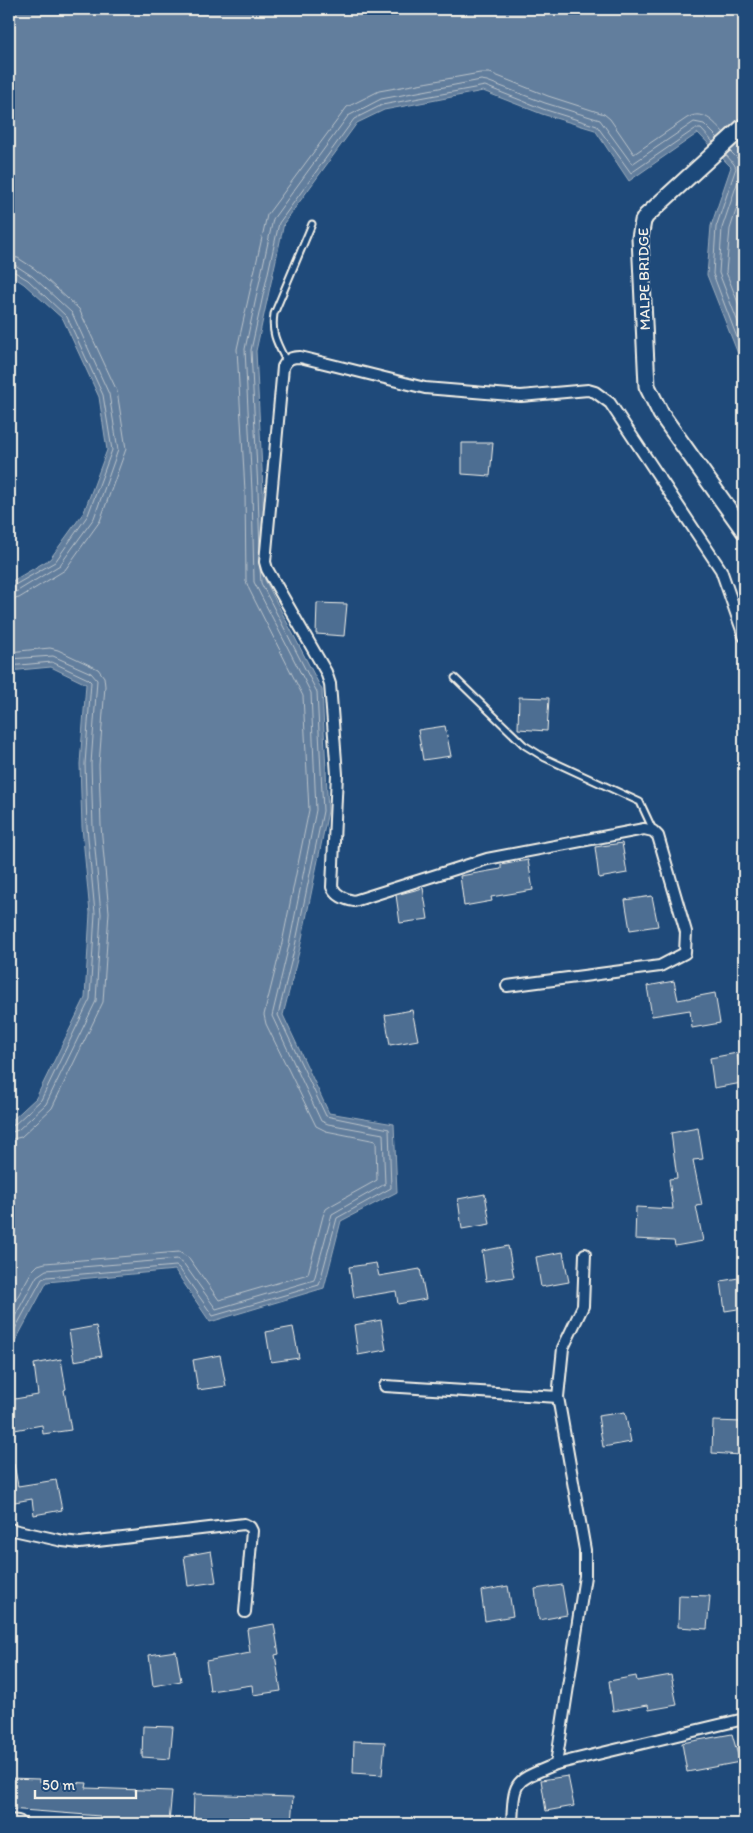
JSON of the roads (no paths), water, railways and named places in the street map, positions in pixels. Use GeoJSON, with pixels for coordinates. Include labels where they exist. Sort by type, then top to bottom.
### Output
{"type":"FeatureCollection","features":[{"type":"Feature","properties":{"kind":"main road"},"geometry":{"type":"LineString","coordinates":[[9,1823],[18,1824]]}},
{"type":"Feature","properties":{"kind":"street","name":"MALPE BRIDGE"},"geometry":{"type":"LineString","coordinates":[[744,126],[646,216],[643,221],[640,238],[647,386],[661,414],[744,531]]}},
{"type":"Feature","properties":{"kind":"street"},"geometry":{"type":"LineString","coordinates":[[507,986],[660,966],[685,953],[686,932],[658,836],[653,831],[644,829],[487,859],[354,901],[336,894],[332,887],[337,774],[329,678],[267,569],[265,562],[283,367],[286,361],[292,357],[300,357],[425,388],[521,396],[580,390],[595,392],[610,403],[721,570],[744,636]]}},
{"type":"Feature","properties":{"kind":"street"},"geometry":{"type":"LineString","coordinates":[[556,1764],[586,1563],[558,1397],[563,1348],[583,1306],[585,1254]]}},
{"type":"Feature","properties":{"kind":"street"},"geometry":{"type":"LineString","coordinates":[[385,1386],[558,1397]]}},
{"type":"Feature","properties":{"kind":"street"},"geometry":{"type":"LineString","coordinates":[[9,1529],[80,1543],[236,1524],[247,1525],[252,1530],[245,1612]]}},
{"type":"Feature","properties":{"kind":"street"},"geometry":{"type":"LineString","coordinates":[[512,1824],[514,1794],[522,1779],[556,1764],[744,1719]]}},
{"type":"Feature","properties":{"kind":"lane"},"geometry":{"type":"LineString","coordinates":[[286,361],[274,337],[272,326],[274,314],[312,224]]}},
{"type":"Feature","properties":{"kind":"lane"},"geometry":{"type":"LineString","coordinates":[[455,678],[524,745],[545,758],[640,802],[653,831]]}},
{"type":"Feature","properties":{"kind":"water"},"geometry":{"type":"Polygon","coordinates":[[[9,9],[744,9],[744,369],[707,275],[711,226],[731,167],[698,133],[629,181],[595,130],[542,114],[483,91],[384,110],[357,123],[284,223],[256,351],[263,490],[265,580],[322,690],[328,811],[300,948],[283,1015],[329,1113],[394,1124],[397,1192],[341,1221],[324,1288],[210,1322],[175,1270],[47,1282],[9,1353],[9,1123],[36,1098],[85,998],[90,913],[82,827],[80,764],[86,684],[51,667],[9,671],[9,583],[50,559],[84,512],[107,450],[99,397],[63,319],[24,284],[9,274],[9,9]]]}}]}
